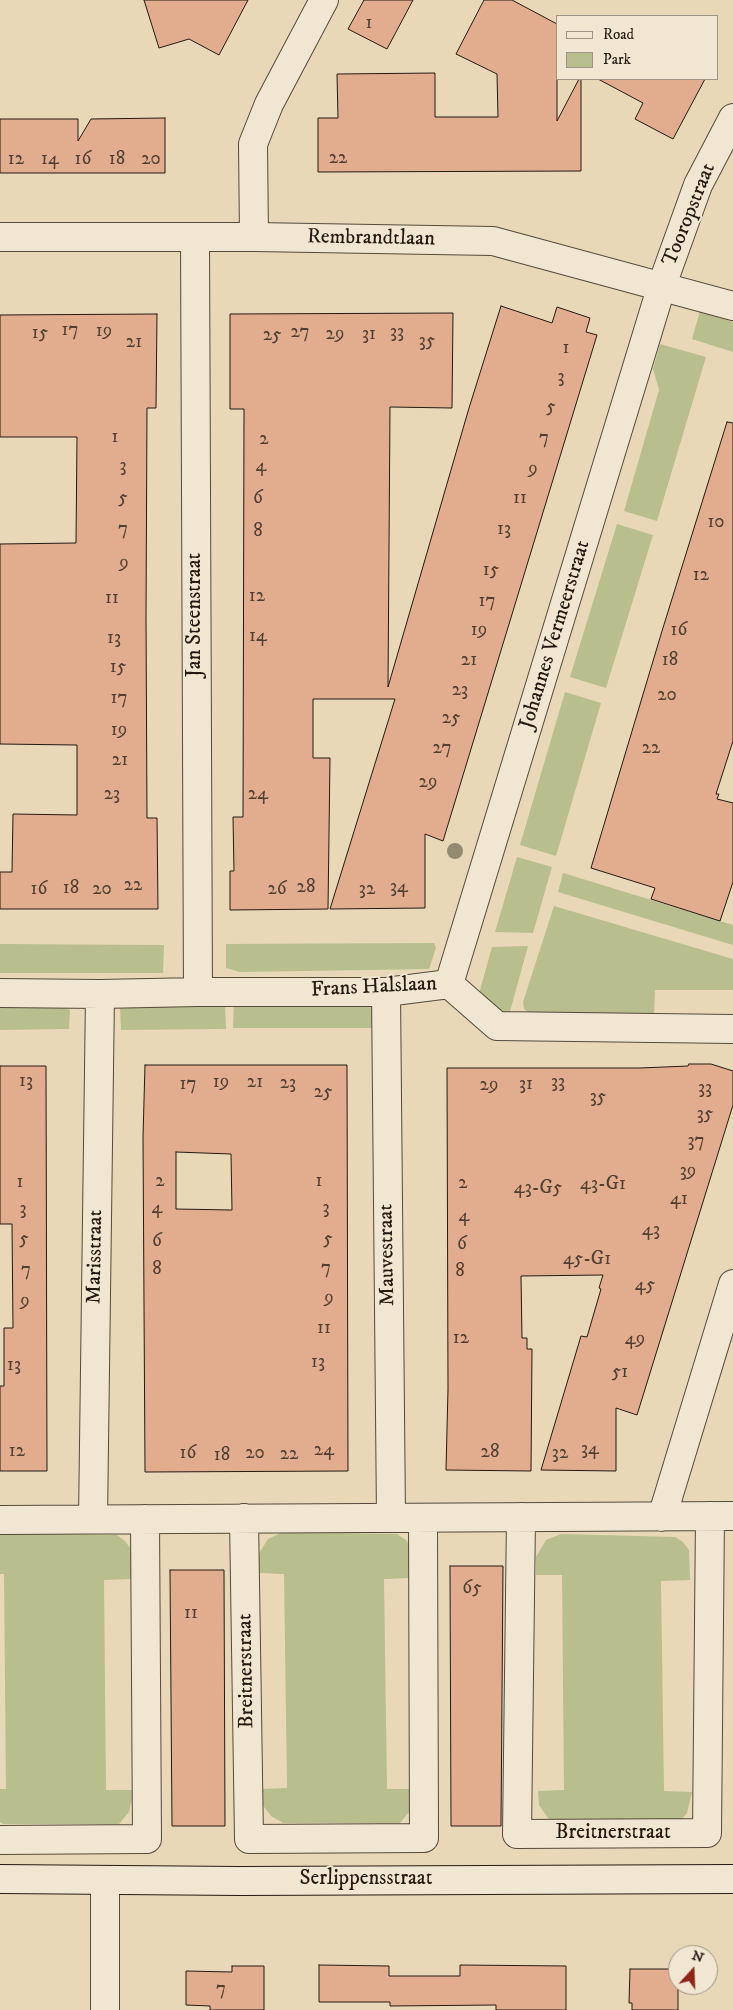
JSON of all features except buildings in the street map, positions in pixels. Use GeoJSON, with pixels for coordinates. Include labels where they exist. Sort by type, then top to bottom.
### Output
{"type":"FeatureCollection","features":[{"type":"Feature","properties":{"kind":"street"},"geometry":{"type":"LineString","coordinates":[[254,237],[253,144],[269,104],[324,0]]}},
{"type":"Feature","properties":{"kind":"street","name":"Tooropstraat"},"geometry":{"type":"LineString","coordinates":[[662,285],[698,186],[733,118]]}},
{"type":"Feature","properties":{"kind":"street","name":"Rembrandtlaan"},"geometry":{"type":"LineString","coordinates":[[0,237],[254,237],[493,241],[662,285],[733,306]]}},
{"type":"Feature","properties":{"kind":"street","name":"Jan Steenstraat"},"geometry":{"type":"LineString","coordinates":[[195,238],[198,992]]}},
{"type":"Feature","properties":{"kind":"street","name":"Johannes Vermeerstraat"},"geometry":{"type":"LineString","coordinates":[[449,984],[662,285]]}},
{"type":"Feature","properties":{"kind":"street","name":"Frans Halslaan"},"geometry":{"type":"LineString","coordinates":[[0,993],[386,992],[449,984],[497,1026],[733,1029]]}},
{"type":"Feature","properties":{"kind":"street","name":"Mauvestraat"},"geometry":{"type":"LineString","coordinates":[[386,992],[391,1518]]}},
{"type":"Feature","properties":{"kind":"street","name":"Marisstraat"},"geometry":{"type":"LineString","coordinates":[[93,1519],[100,994]]}},
{"type":"Feature","properties":{"kind":"street"},"geometry":{"type":"LineString","coordinates":[[662,1517],[733,1284]]}},
{"type":"Feature","properties":{"kind":"street","name":"Breitnerstraat"},"geometry":{"type":"LineString","coordinates":[[0,1520],[722,1516],[707,1833],[517,1834],[521,1518]]}},
{"type":"Feature","properties":{"kind":"street","name":"Breitnerstraat"},"geometry":{"type":"LineString","coordinates":[[244,1518],[249,1839],[424,1838],[424,1518]]}},
{"type":"Feature","properties":{"kind":"street"},"geometry":{"type":"LineString","coordinates":[[0,1840],[147,1839],[145,1519]]}},
{"type":"Feature","properties":{"kind":"street","name":"Serlippensstraat"},"geometry":{"type":"LineString","coordinates":[[0,1879],[105,1881],[733,1879]]}},
{"type":"Feature","properties":{"kind":"street"},"geometry":{"type":"LineString","coordinates":[[105,1881],[105,2010]]}},
{"type":"Feature","properties":{"kind":"green space"},"geometry":{"type":"Polygon","coordinates":[[[700,311],[733,322],[733,352],[692,339],[700,311]]]}},
{"type":"Feature","properties":{"kind":"green space"},"geometry":{"type":"Polygon","coordinates":[[[660,344],[706,357],[657,521],[624,511],[659,390],[653,369],[660,344]]]}},
{"type":"Feature","properties":{"kind":"green space"},"geometry":{"type":"Polygon","coordinates":[[[617,524],[653,535],[606,688],[570,677],[617,524]]]}},
{"type":"Feature","properties":{"kind":"green space"},"geometry":{"type":"Polygon","coordinates":[[[565,692],[601,703],[556,856],[520,845],[565,692]]]}},
{"type":"Feature","properties":{"kind":"green space"},"geometry":{"type":"Polygon","coordinates":[[[517,857],[552,867],[533,933],[495,932],[517,857]]]}},
{"type":"Feature","properties":{"kind":"green space"},"geometry":{"type":"Polygon","coordinates":[[[563,873],[733,925],[733,945],[558,892],[563,873]]]}},
{"type":"Feature","properties":{"kind":"green space"},"geometry":{"type":"Polygon","coordinates":[[[554,906],[733,959],[733,990],[655,990],[654,1015],[531,1015],[524,1009],[523,1002],[554,906]]]}},
{"type":"Feature","properties":{"kind":"green space"},"geometry":{"type":"Polygon","coordinates":[[[434,943],[436,948],[429,969],[240,972],[226,968],[226,944],[434,943]]]}},
{"type":"Feature","properties":{"kind":"green space"},"geometry":{"type":"Polygon","coordinates":[[[0,944],[164,945],[163,973],[0,973],[0,944]]]}},
{"type":"Feature","properties":{"kind":"green space"},"geometry":{"type":"Polygon","coordinates":[[[528,946],[509,1015],[500,1017],[480,996],[492,947],[528,946]]]}},
{"type":"Feature","properties":{"kind":"green space"},"geometry":{"type":"Polygon","coordinates":[[[355,1001],[372,1008],[372,1028],[233,1028],[234,1002],[355,1001]]]}},
{"type":"Feature","properties":{"kind":"green space"},"geometry":{"type":"Polygon","coordinates":[[[225,1002],[226,1029],[121,1030],[120,1008],[139,1003],[225,1002]]]}},
{"type":"Feature","properties":{"kind":"green space"},"geometry":{"type":"Polygon","coordinates":[[[0,1003],[66,1006],[70,1011],[69,1029],[0,1030],[0,1003]]]}},
{"type":"Feature","properties":{"kind":"green space"},"geometry":{"type":"Polygon","coordinates":[[[283,1532],[397,1534],[406,1540],[412,1548],[412,1578],[384,1579],[387,1789],[415,1789],[410,1811],[400,1823],[283,1823],[271,1816],[261,1803],[261,1789],[287,1788],[284,1574],[259,1573],[258,1555],[268,1539],[283,1532]]]}},
{"type":"Feature","properties":{"kind":"green space"},"geometry":{"type":"Polygon","coordinates":[[[0,1534],[117,1535],[131,1549],[132,1579],[104,1580],[106,1790],[134,1790],[129,1812],[119,1824],[3,1824],[0,1822],[0,1789],[6,1789],[4,1574],[0,1574],[0,1534]]]}},
{"type":"Feature","properties":{"kind":"green space"},"geometry":{"type":"Polygon","coordinates":[[[561,1534],[675,1537],[683,1542],[689,1550],[690,1580],[661,1581],[664,1791],[692,1792],[687,1813],[677,1825],[561,1825],[548,1818],[539,1805],[538,1791],[564,1790],[562,1575],[536,1575],[536,1557],[546,1540],[561,1534]]]}}]}
